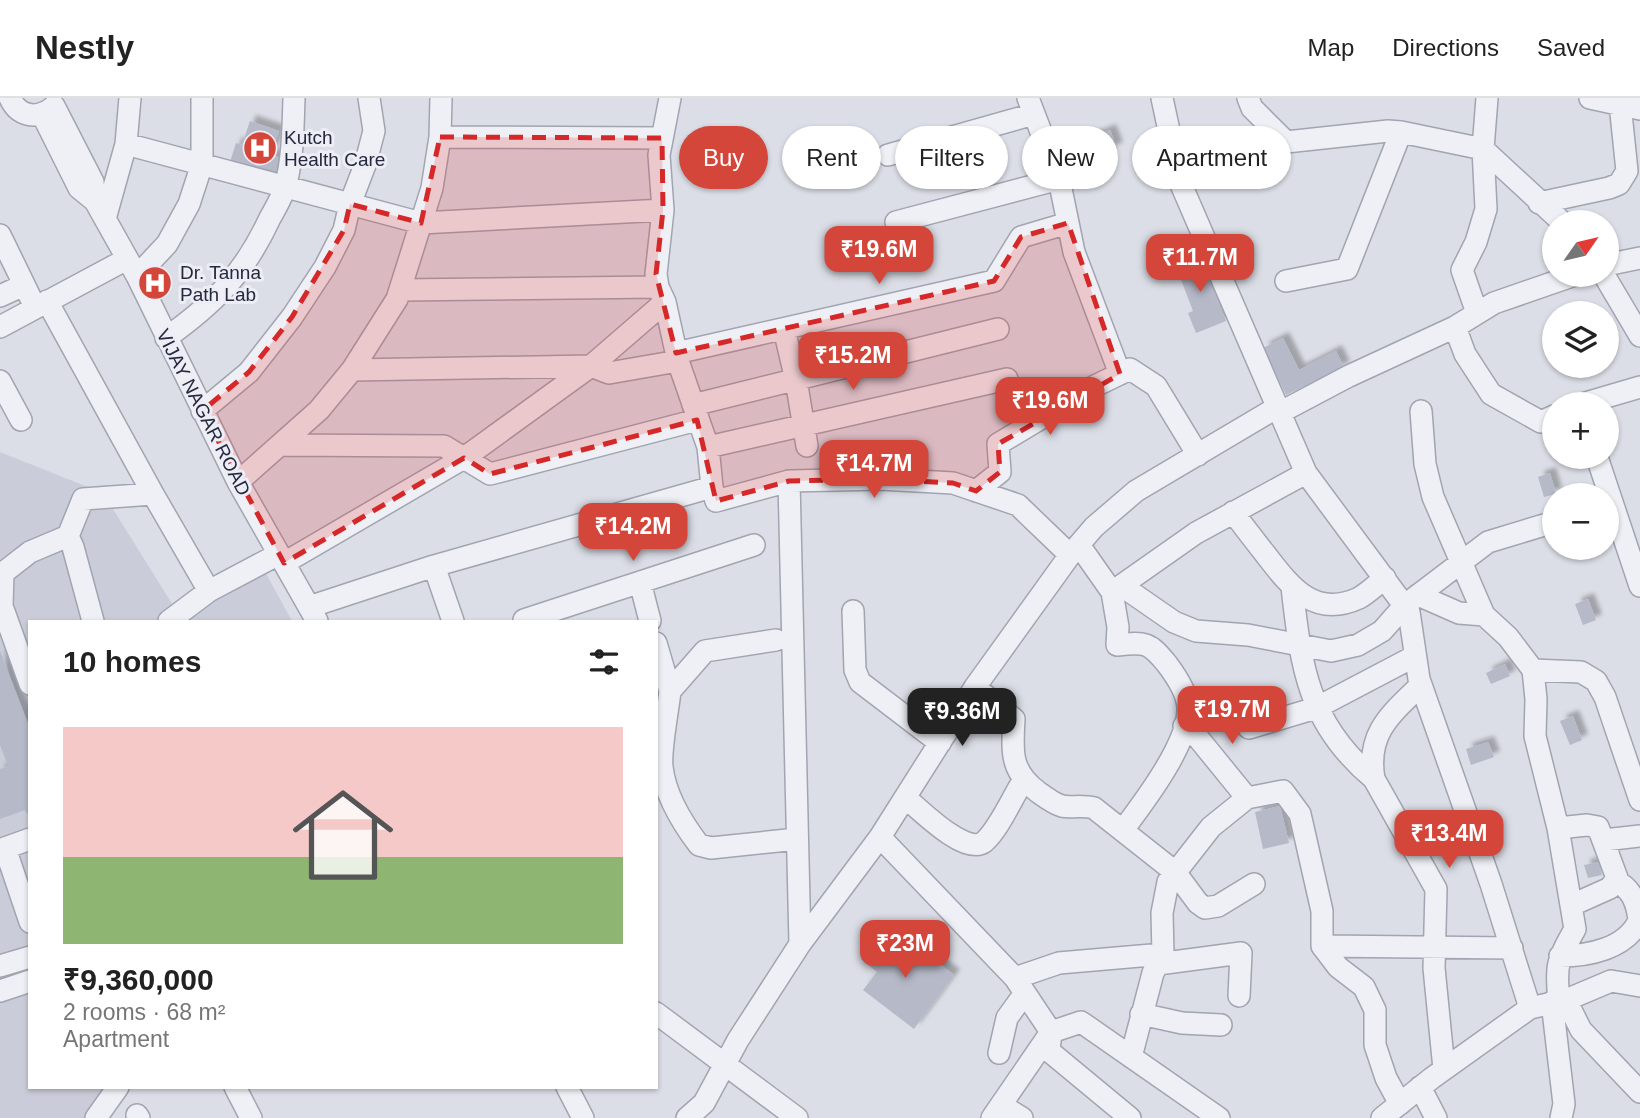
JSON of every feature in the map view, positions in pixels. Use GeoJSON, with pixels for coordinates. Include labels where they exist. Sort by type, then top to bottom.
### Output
{"type":"FeatureCollection","features":[{"type":"Feature","properties":{"kind":"street"},"geometry":{"type":"LineString","coordinates":[[105,219],[126,144],[130,98]]}},
{"type":"Feature","properties":{"kind":"street"},"geometry":{"type":"LineString","coordinates":[[0,327],[41,304],[132,268],[167,244],[189,204],[202,164],[202,98]]}},
{"type":"Feature","properties":{"kind":"street"},"geometry":{"type":"LineString","coordinates":[[166,338],[200,314],[239,274],[262,234],[285,186],[293,148],[294,98]]}},
{"type":"Feature","properties":{"kind":"street"},"geometry":{"type":"LineString","coordinates":[[202,411],[249,372],[292,317],[325,267],[344,230],[374,131],[369,98]]}},
{"type":"Feature","properties":{"kind":"street"},"geometry":{"type":"LineString","coordinates":[[238,482],[319,410],[352,370],[397,299],[432,188],[440,137],[441,98]]}},
{"type":"Feature","properties":{"kind":"street"},"geometry":{"type":"LineString","coordinates":[[670,98],[659,155],[663,210],[656,274],[677,357],[708,447],[716,501],[789,481],[893,480],[953,483],[1018,505],[1075,550],[1117,589],[1174,622],[1196,631],[1227,632],[1331,651],[1358,645],[1382,631],[1411,600],[1488,542],[1542,526]]}},
{"type":"Feature","properties":{"kind":"street"},"geometry":{"type":"LineString","coordinates":[[1162,98],[1168,126]]}},
{"type":"Feature","properties":{"kind":"street"},"geometry":{"type":"LineString","coordinates":[[1248,98],[1252,108],[1270,126]]}},
{"type":"Feature","properties":{"kind":"street"},"geometry":{"type":"LineString","coordinates":[[1477,313],[1462,270],[1476,243],[1486,209],[1483,149],[1488,98]]}},
{"type":"Feature","properties":{"kind":"street"},"geometry":{"type":"LineString","coordinates":[[1539,203],[1609,188],[1624,178],[1627,171],[1630,107],[1590,98]]}},
{"type":"Feature","properties":{"kind":"street"},"geometry":{"type":"LineString","coordinates":[[0,102],[12,103],[28,115],[55,103]]}},
{"type":"Feature","properties":{"kind":"street"},"geometry":{"type":"LineString","coordinates":[[0,118],[12,103]]}},
{"type":"Feature","properties":{"kind":"street","name":"VIJAY NAGAR ROAD"},"geometry":{"type":"LineString","coordinates":[[55,103],[93,182],[95,201],[132,268],[238,482],[313,614]]}},
{"type":"Feature","properties":{"kind":"street"},"geometry":{"type":"LineString","coordinates":[[888,155],[1031,106],[1039,126]]}},
{"type":"Feature","properties":{"kind":"street"},"geometry":{"type":"LineString","coordinates":[[1291,141],[1388,131],[1483,149],[1548,210]]}},
{"type":"Feature","properties":{"kind":"street"},"geometry":{"type":"LineString","coordinates":[[1286,281],[1347,269],[1401,132]]}},
{"type":"Feature","properties":{"kind":"street"},"geometry":{"type":"LineString","coordinates":[[440,137],[662,138]]}},
{"type":"Feature","properties":{"kind":"street"},"geometry":{"type":"LineString","coordinates":[[126,144],[421,223],[663,210]]}},
{"type":"Feature","properties":{"kind":"street"},"geometry":{"type":"LineString","coordinates":[[896,222],[1022,189]]}},
{"type":"Feature","properties":{"kind":"street"},"geometry":{"type":"LineString","coordinates":[[1061,189],[1074,252],[1120,374]]}},
{"type":"Feature","properties":{"kind":"street"},"geometry":{"type":"LineString","coordinates":[[1183,189],[1306,473],[1385,578],[1411,600],[1459,613],[1484,615]]}},
{"type":"Feature","properties":{"kind":"street"},"geometry":{"type":"LineString","coordinates":[[352,370],[591,366],[609,373],[784,329],[994,281],[1021,236],[1068,223]]}},
{"type":"Feature","properties":{"kind":"street"},"geometry":{"type":"LineString","coordinates":[[0,235],[24,285],[41,304],[209,591]]}},
{"type":"Feature","properties":{"kind":"street"},"geometry":{"type":"LineString","coordinates":[[1619,262],[1640,258]]}},
{"type":"Feature","properties":{"kind":"street"},"geometry":{"type":"LineString","coordinates":[[0,296],[24,285]]}},
{"type":"Feature","properties":{"kind":"street"},"geometry":{"type":"LineString","coordinates":[[687,1118],[704,1103],[724,1064],[800,944],[880,837],[975,687],[1094,527],[1136,491],[1278,411],[1455,327],[1494,303],[1542,286]]}},
{"type":"Feature","properties":{"kind":"street"},"geometry":{"type":"LineString","coordinates":[[1611,287],[1640,336]]}},
{"type":"Feature","properties":{"kind":"street"},"geometry":{"type":"LineString","coordinates":[[400,290],[661,295]]}},
{"type":"Feature","properties":{"kind":"street"},"geometry":{"type":"LineString","coordinates":[[170,620],[209,591],[281,558],[464,458],[591,366],[661,295]]}},
{"type":"Feature","properties":{"kind":"street"},"geometry":{"type":"LineString","coordinates":[[1455,327],[1465,354],[1491,394],[1542,422]]}},
{"type":"Feature","properties":{"kind":"street"},"geometry":{"type":"LineString","coordinates":[[784,329],[806,435]]}},
{"type":"Feature","properties":{"kind":"street"},"geometry":{"type":"LineString","coordinates":[[280,445],[444,446],[490,474],[796,380],[998,329]]}},
{"type":"Feature","properties":{"kind":"street"},"geometry":{"type":"LineString","coordinates":[[976,491],[1000,472],[998,444],[1095,386],[1130,369],[1156,386],[1198,456]]}},
{"type":"Feature","properties":{"kind":"street"},"geometry":{"type":"LineString","coordinates":[[708,447],[806,435],[1007,379]]}},
{"type":"Feature","properties":{"kind":"street"},"geometry":{"type":"LineString","coordinates":[[0,381],[21,420]]}},
{"type":"Feature","properties":{"kind":"street"},"geometry":{"type":"LineString","coordinates":[[1619,393],[1640,387]]}},
{"type":"Feature","properties":{"kind":"street"},"geometry":{"type":"LineString","coordinates":[[1421,411],[1424,464],[1433,497],[1461,562],[1484,615],[1520,650],[1533,670],[1536,699],[1535,736],[1558,828],[1575,929],[1560,956],[1556,973],[1564,1104],[1561,1118]]}},
{"type":"Feature","properties":{"kind":"street"},"geometry":{"type":"LineString","coordinates":[[1117,589],[1196,533],[1306,473]]}},
{"type":"Feature","properties":{"kind":"street"},"geometry":{"type":"LineString","coordinates":[[789,481],[800,944]]}},
{"type":"Feature","properties":{"kind":"street"},"geometry":{"type":"LineString","coordinates":[[313,614],[434,566],[712,487]]}},
{"type":"Feature","properties":{"kind":"street"},"geometry":{"type":"LineString","coordinates":[[28,678],[2,606],[2,573],[30,552],[68,536],[83,499],[153,494]]}},
{"type":"Feature","properties":{"kind":"street"},"geometry":{"type":"LineString","coordinates":[[1233,512],[1292,587],[1312,601],[1331,604],[1361,597],[1385,578]]}},
{"type":"Feature","properties":{"kind":"street"},"geometry":{"type":"LineString","coordinates":[[1619,531],[1640,586]]}},
{"type":"Feature","properties":{"kind":"street"},"geometry":{"type":"LineString","coordinates":[[68,536],[93,620]]}},
{"type":"Feature","properties":{"kind":"street"},"geometry":{"type":"LineString","coordinates":[[524,620],[754,545]]}},
{"type":"Feature","properties":{"kind":"street"},"geometry":{"type":"LineString","coordinates":[[434,566],[453,620]]}},
{"type":"Feature","properties":{"kind":"street"},"geometry":{"type":"LineString","coordinates":[[639,582],[650,620]]}},
{"type":"Feature","properties":{"kind":"street"},"geometry":{"type":"LineString","coordinates":[[1292,587],[1298,643],[1306,680],[1317,708],[1347,752],[1374,779],[1436,889],[1434,968],[1444,1069]]}},
{"type":"Feature","properties":{"kind":"street"},"geometry":{"type":"LineString","coordinates":[[1117,589],[1117,645],[1143,642],[1154,648],[1179,680],[1188,707],[1182,734],[1156,786],[1124,830]]}},
{"type":"Feature","properties":{"kind":"street"},"geometry":{"type":"LineString","coordinates":[[1411,600],[1409,612],[1421,685],[1530,1008]]}},
{"type":"Feature","properties":{"kind":"street"},"geometry":{"type":"LineString","coordinates":[[853,611],[855,670],[860,682],[940,743]]}},
{"type":"Feature","properties":{"kind":"street"},"geometry":{"type":"LineString","coordinates":[[670,691],[705,650],[776,640]]}},
{"type":"Feature","properties":{"kind":"street"},"geometry":{"type":"LineString","coordinates":[[658,650],[670,691],[662,766],[669,792],[699,845],[710,848],[797,839]]}},
{"type":"Feature","properties":{"kind":"street"},"geometry":{"type":"LineString","coordinates":[[1249,728],[1317,708],[1415,656]]}},
{"type":"Feature","properties":{"kind":"street"},"geometry":{"type":"LineString","coordinates":[[1533,670],[1581,672],[1596,681],[1605,697],[1640,800]]}},
{"type":"Feature","properties":{"kind":"street"},"geometry":{"type":"LineString","coordinates":[[1374,779],[1371,762],[1375,740],[1385,720],[1421,685]]}},
{"type":"Feature","properties":{"kind":"street"},"geometry":{"type":"LineString","coordinates":[[975,687],[1014,719],[1012,755],[1023,781],[1064,807],[1082,805],[1094,808],[1175,872],[1198,903],[1205,908],[1218,906],[1254,884]]}},
{"type":"Feature","properties":{"kind":"street"},"geometry":{"type":"LineString","coordinates":[[1184,726],[1199,739],[1247,798]]}},
{"type":"Feature","properties":{"kind":"street"},"geometry":{"type":"LineString","coordinates":[[905,798],[959,841],[975,845],[982,843],[992,832],[1023,781]]}},
{"type":"Feature","properties":{"kind":"street"},"geometry":{"type":"LineString","coordinates":[[1131,1057],[1141,1014],[1160,959],[1162,913],[1168,883],[1211,827],[1247,798],[1283,791],[1300,814],[1322,911],[1322,946],[1338,967],[1364,987],[1375,1010],[1375,1045],[1386,1078],[1400,1104]]}},
{"type":"Feature","properties":{"kind":"street"},"geometry":{"type":"LineString","coordinates":[[1558,828],[1594,825],[1600,830],[1616,881],[1629,888],[1632,893],[1639,920],[1634,930],[1612,946],[1591,953],[1560,956]]}},
{"type":"Feature","properties":{"kind":"street"},"geometry":{"type":"LineString","coordinates":[[1604,840],[1640,836]]}},
{"type":"Feature","properties":{"kind":"street"},"geometry":{"type":"LineString","coordinates":[[880,837],[1020,985],[1051,1032],[1049,1051],[1123,1116]]}},
{"type":"Feature","properties":{"kind":"street"},"geometry":{"type":"LineString","coordinates":[[28,840],[5,848],[28,916]]}},
{"type":"Feature","properties":{"kind":"street"},"geometry":{"type":"LineString","coordinates":[[1572,905],[1610,888],[1616,881]]}},
{"type":"Feature","properties":{"kind":"street"},"geometry":{"type":"LineString","coordinates":[[1322,946],[1511,948]]}},
{"type":"Feature","properties":{"kind":"street"},"geometry":{"type":"LineString","coordinates":[[999,1053],[1007,1018],[1020,985],[1059,963],[1241,953],[1239,996]]}},
{"type":"Feature","properties":{"kind":"street"},"geometry":{"type":"LineString","coordinates":[[0,966],[28,958]]}},
{"type":"Feature","properties":{"kind":"street"},"geometry":{"type":"LineString","coordinates":[[1382,1118],[1444,1069],[1530,1008],[1559,1001],[1611,981],[1640,986]]}},
{"type":"Feature","properties":{"kind":"street"},"geometry":{"type":"LineString","coordinates":[[0,992],[28,982]]}},
{"type":"Feature","properties":{"kind":"street"},"geometry":{"type":"LineString","coordinates":[[1559,1001],[1581,1030],[1640,1092]]}},
{"type":"Feature","properties":{"kind":"street"},"geometry":{"type":"LineString","coordinates":[[658,1014],[797,1118]]}},
{"type":"Feature","properties":{"kind":"street"},"geometry":{"type":"LineString","coordinates":[[1141,1014],[1182,1023],[1220,1025]]}},
{"type":"Feature","properties":{"kind":"street"},"geometry":{"type":"LineString","coordinates":[[1022,1118],[996,1111],[1051,1032],[1081,1022],[1219,1118]]}},
{"type":"Feature","properties":{"kind":"street"},"geometry":{"type":"LineString","coordinates":[[1420,1087],[1436,1118]]}},
{"type":"Feature","properties":{"kind":"street"},"geometry":{"type":"LineString","coordinates":[[96,1118],[117,1089]]}},
{"type":"Feature","properties":{"kind":"street"},"geometry":{"type":"LineString","coordinates":[[236,1089],[251,1118]]}},
{"type":"Feature","properties":{"kind":"street"},"geometry":{"type":"LineString","coordinates":[[568,1089],[583,1118]]}},
{"type":"Feature","properties":{"kind":"highlighted area"},"geometry":{"type":"Polygon","coordinates":[[[440,137],[662,138],[663,210],[656,274],[676,353],[994,281],[1021,237],[1068,223],[1120,374],[998,444],[1000,472],[976,491],[953,483],[881,479],[789,481],[716,501],[697,420],[490,474],[464,458],[284,563],[202,411],[249,372],[292,317],[344,230],[350,204],[421,223],[440,137]]]}},
{"type":"Feature","properties":{"kind":"shaded area"},"geometry":{"type":"Polygon","coordinates":[[[0,452],[103,493],[176,610],[263,568],[291,620],[28,620],[28,1089],[111,1089],[87,1118],[0,1118],[0,452]]]}},
{"type":"Feature","properties":{"kind":"building"},"geometry":{"type":"Polygon","coordinates":[[[250,121],[279,131],[271,155],[281,158],[275,177],[230,162],[236,143],[242,145],[250,121]]]}},
{"type":"Feature","properties":{"kind":"building"},"geometry":{"type":"Polygon","coordinates":[[[1200,254],[1226,321],[1196,333],[1188,313],[1193,311],[1175,264],[1200,254]]]}},
{"type":"Feature","properties":{"kind":"building"},"geometry":{"type":"Polygon","coordinates":[[[1283,338],[1299,370],[1336,351],[1344,367],[1286,395],[1263,348],[1283,338]]]}},
{"type":"Feature","properties":{"kind":"building"},"geometry":{"type":"Polygon","coordinates":[[[1550,473],[1553,483],[1542,483],[1542,490],[1538,477],[1550,473]]]}},
{"type":"Feature","properties":{"kind":"building"},"geometry":{"type":"Polygon","coordinates":[[[1588,599],[1596,620],[1583,625],[1575,604],[1588,599]]]}},
{"type":"Feature","properties":{"kind":"building"},"geometry":{"type":"Polygon","coordinates":[[[0,651],[28,724],[28,812],[25,810],[0,819],[0,769],[8,766],[0,745],[0,651]]]}},
{"type":"Feature","properties":{"kind":"building"},"geometry":{"type":"Polygon","coordinates":[[[1505,664],[1510,676],[1491,684],[1486,673],[1505,664]]]}},
{"type":"Feature","properties":{"kind":"building"},"geometry":{"type":"Polygon","coordinates":[[[1573,716],[1582,740],[1570,745],[1560,721],[1573,716]]]}},
{"type":"Feature","properties":{"kind":"building"},"geometry":{"type":"Polygon","coordinates":[[[1488,742],[1494,757],[1471,765],[1466,749],[1488,742]]]}},
{"type":"Feature","properties":{"kind":"building"},"geometry":{"type":"Polygon","coordinates":[[[1280,806],[1289,843],[1263,849],[1255,812],[1280,806]]]}},
{"type":"Feature","properties":{"kind":"building"},"geometry":{"type":"Polygon","coordinates":[[[1599,862],[1602,875],[1588,878],[1584,865],[1599,862]]]}},
{"type":"Feature","properties":{"kind":"building"},"geometry":{"type":"Polygon","coordinates":[[[904,935],[921,948],[914,958],[920,962],[926,954],[954,975],[914,1029],[863,990],[877,972],[861,959],[877,938],[893,950],[904,935]]]}},
{"type":"Feature","properties":{"kind":"place","name":"Kutch Health Care"},"geometry":{"type":"Point","coordinates":[260,148]}},
{"type":"Feature","properties":{"kind":"place","name":"Dr. Tanna Path Lab"},"geometry":{"type":"Point","coordinates":[155,283]}}]}
